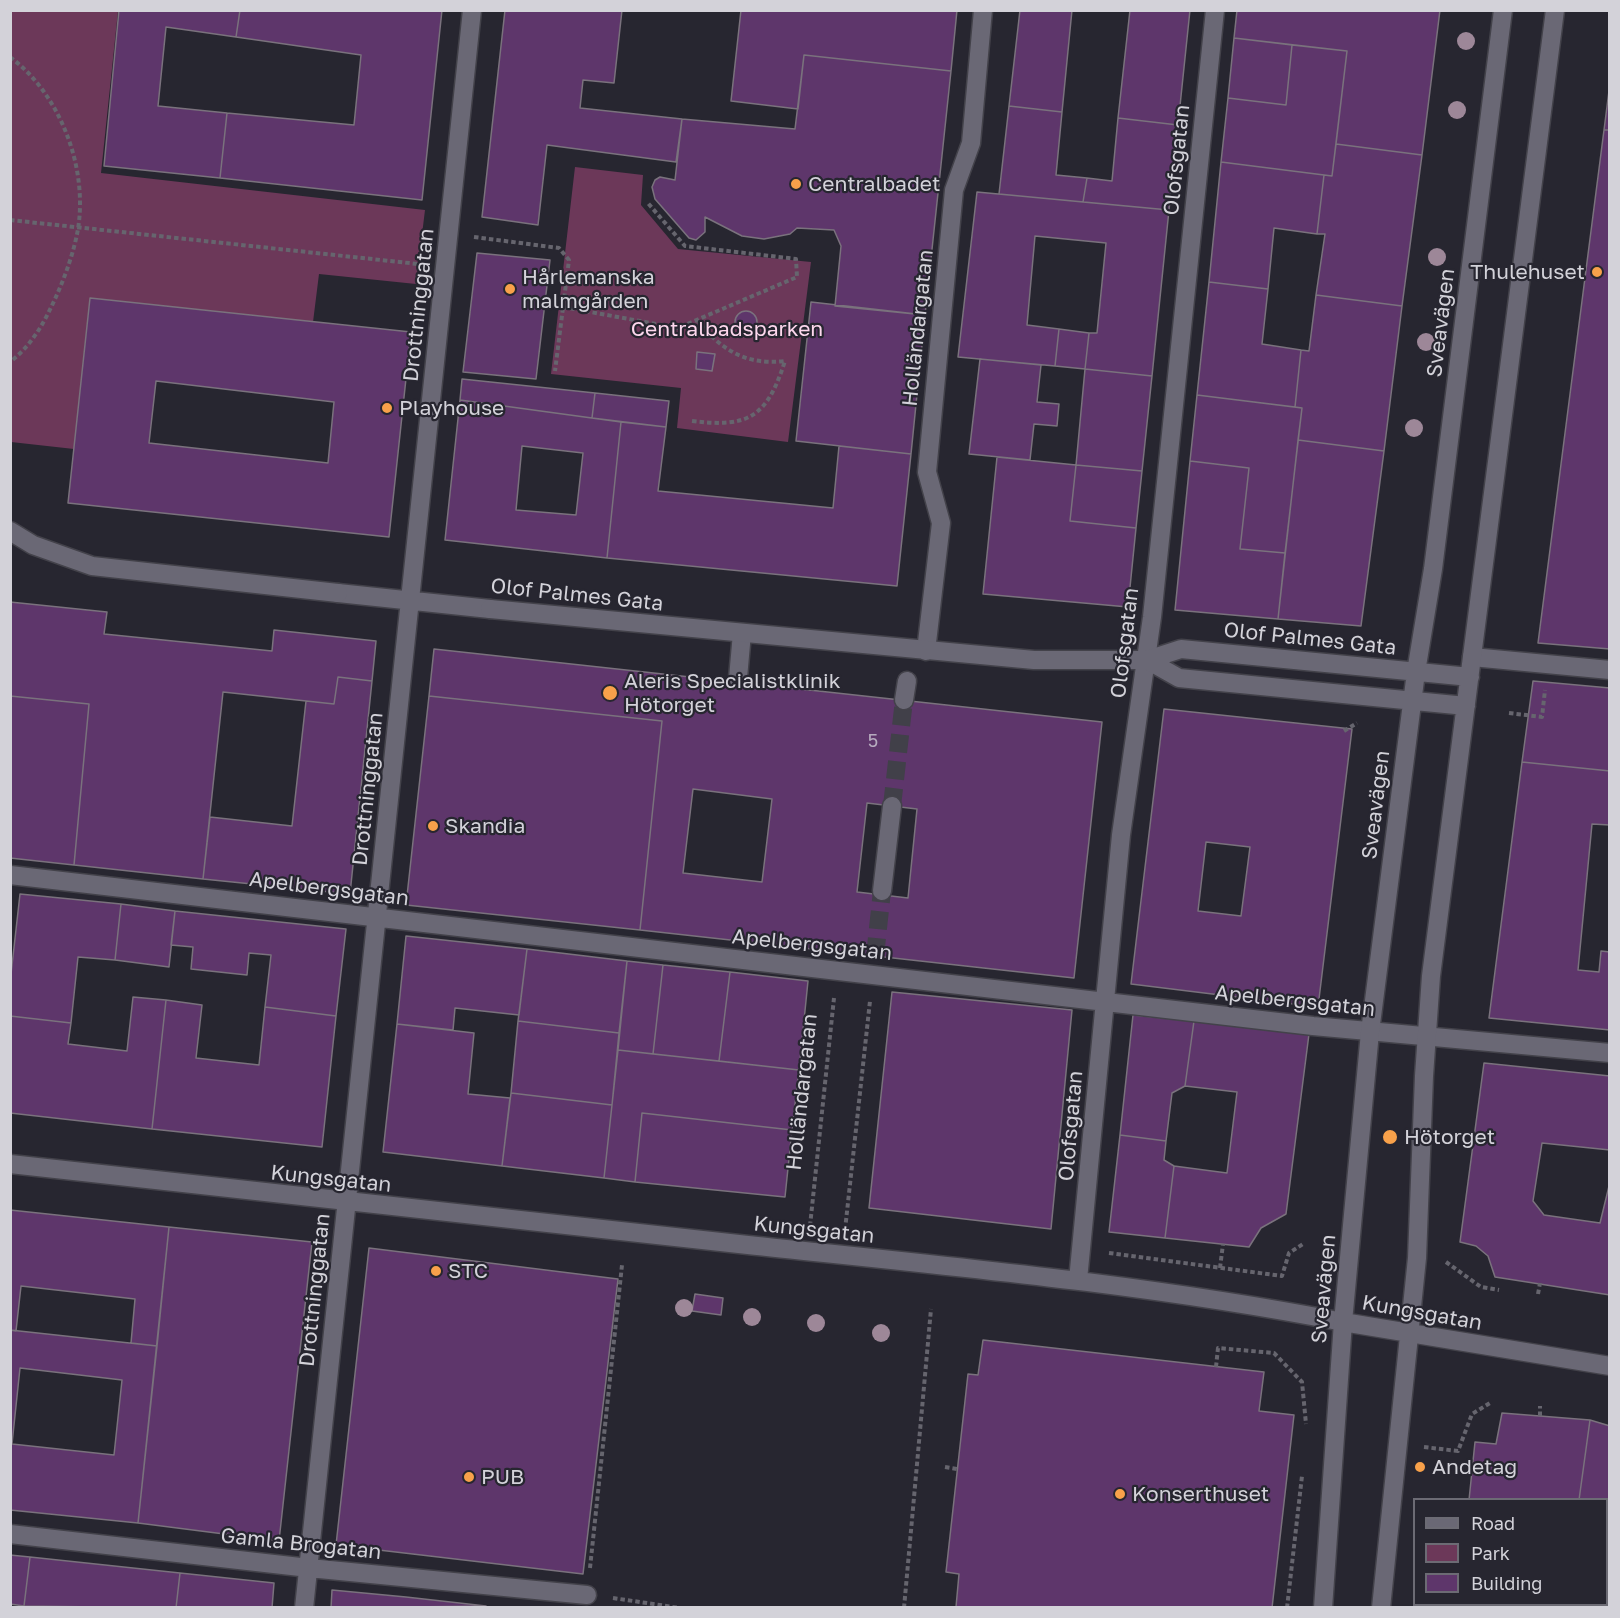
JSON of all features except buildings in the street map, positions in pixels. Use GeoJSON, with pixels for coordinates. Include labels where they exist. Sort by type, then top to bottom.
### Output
{"type":"FeatureCollection","features":[{"type":"Feature","properties":{"kind":"street","name":"Drottninggatan"},"geometry":{"type":"LineString","coordinates":[[304,1608],[472,10]]}},
{"type":"Feature","properties":{"kind":"street","name":"Holländargatan"},"geometry":{"type":"LineString","coordinates":[[926,651],[941,523],[927,472],[954,190],[971,143],[983,10]]}},
{"type":"Feature","properties":{"kind":"street","name":"Olofsgatan"},"geometry":{"type":"LineString","coordinates":[[1078,1280],[1121,835],[1147,660],[1215,10]]}},
{"type":"Feature","properties":{"kind":"street","name":"Sveavägen"},"geometry":{"type":"LineString","coordinates":[[1323,1608],[1343,1322],[1370,1032],[1412,701],[1433,569],[1503,10]]}},
{"type":"Feature","properties":{"kind":"street"},"geometry":{"type":"LineString","coordinates":[[1381,1608],[1418,1258],[1426,1037],[1431,976],[1555,10]]}},
{"type":"Feature","properties":{"kind":"street","name":"Olof Palmes Gata"},"geometry":{"type":"LineString","coordinates":[[10,531],[33,545],[92,566],[490,609],[1034,660],[1147,660],[1181,649],[1470,677]]}},
{"type":"Feature","properties":{"kind":"street"},"geometry":{"type":"LineString","coordinates":[[738,678],[742,633]]}},
{"type":"Feature","properties":{"kind":"street"},"geometry":{"type":"LineString","coordinates":[[1472,657],[1610,670]]}},
{"type":"Feature","properties":{"kind":"street","name":"Olof Palmes Gata"},"geometry":{"type":"LineString","coordinates":[[1147,660],[1179,678],[1466,706]]}},
{"type":"Feature","properties":{"kind":"street"},"geometry":{"type":"LineString","coordinates":[[904,700],[907,681]]}},
{"type":"Feature","properties":{"kind":"street"},"geometry":{"type":"LineString","coordinates":[[882,891],[892,806]]}},
{"type":"Feature","properties":{"kind":"street","name":"Apelbergsgatan"},"geometry":{"type":"LineString","coordinates":[[10,875],[1370,1032],[1610,1053]]}},
{"type":"Feature","properties":{"kind":"street","name":"Kungsgatan"},"geometry":{"type":"LineString","coordinates":[[10,1164],[347,1203],[1078,1280],[1279,1310],[1409,1335],[1610,1366]]}},
{"type":"Feature","properties":{"kind":"street","name":"Gamla Brogatan"},"geometry":{"type":"LineString","coordinates":[[10,1534],[309,1568],[587,1595]]}},
{"type":"Feature","properties":{"kind":"path"},"geometry":{"type":"LineString","coordinates":[[10,57],[26,68],[49,95],[64,128],[78,179],[78,228],[62,282],[42,328],[10,362]]}},
{"type":"Feature","properties":{"kind":"path"},"geometry":{"type":"LineString","coordinates":[[563,307],[678,328],[797,277],[795,259],[685,246],[647,202]]}},
{"type":"Feature","properties":{"kind":"path"},"geometry":{"type":"LineString","coordinates":[[10,220],[446,267]]}},
{"type":"Feature","properties":{"kind":"path"},"geometry":{"type":"LineString","coordinates":[[449,234],[559,248],[569,260],[555,371]]}},
{"type":"Feature","properties":{"kind":"path"},"geometry":{"type":"LineString","coordinates":[[692,421],[727,424],[741,422],[751,417],[767,400],[785,362],[759,362],[740,357],[713,341],[697,320]]}},
{"type":"Feature","properties":{"kind":"path"},"geometry":{"type":"LineString","coordinates":[[1509,713],[1542,717]]}},
{"type":"Feature","properties":{"kind":"path"},"geometry":{"type":"LineString","coordinates":[[1344,731],[1358,722]]}},
{"type":"Feature","properties":{"kind":"path","name":"Holländargatan"},"geometry":{"type":"LineString","coordinates":[[811,1218],[837,970]]}},
{"type":"Feature","properties":{"kind":"path"},"geometry":{"type":"LineString","coordinates":[[846,1222],[873,974]]}},
{"type":"Feature","properties":{"kind":"path"},"geometry":{"type":"LineString","coordinates":[[1107,1253],[1220,1268],[1222,1244]]}},
{"type":"Feature","properties":{"kind":"path","name":"Sveavägen"},"geometry":{"type":"LineString","coordinates":[[1220,1268],[1282,1276],[1289,1254],[1303,1244]]}},
{"type":"Feature","properties":{"kind":"path"},"geometry":{"type":"LineString","coordinates":[[1446,1262],[1480,1287],[1499,1290]]}},
{"type":"Feature","properties":{"kind":"path"},"geometry":{"type":"LineString","coordinates":[[622,1265],[587,1595],[680,1608]]}},
{"type":"Feature","properties":{"kind":"path"},"geometry":{"type":"LineString","coordinates":[[1538,1294],[1540,1283]]}},
{"type":"Feature","properties":{"kind":"path"},"geometry":{"type":"LineString","coordinates":[[904,1608],[931,1309]]}},
{"type":"Feature","properties":{"kind":"path","name":"Sveavägen"},"geometry":{"type":"LineString","coordinates":[[1216,1367],[1218,1348],[1274,1353],[1302,1382],[1307,1433]]}},
{"type":"Feature","properties":{"kind":"path"},"geometry":{"type":"LineString","coordinates":[[1458,1451],[1472,1414],[1490,1403]]}},
{"type":"Feature","properties":{"kind":"path"},"geometry":{"type":"LineString","coordinates":[[1540,1406],[1540,1416]]}},
{"type":"Feature","properties":{"kind":"path"},"geometry":{"type":"LineString","coordinates":[[945,1467],[957,1469]]}},
{"type":"Feature","properties":{"kind":"path"},"geometry":{"type":"LineString","coordinates":[[1287,1608],[1303,1468]]}},
{"type":"Feature","properties":{"kind":"green space"},"geometry":{"type":"Polygon","coordinates":[[[11,11],[118,11],[101,173],[425,210],[416,284],[319,274],[313,322],[90,298],[74,449],[11,442],[11,11]]]}},
{"type":"Feature","properties":{"kind":"green space","name":"Centralbadsparken"},"geometry":{"type":"Polygon","coordinates":[[[575,167],[643,175],[641,205],[678,249],[811,262],[788,442],[677,428],[681,388],[551,374],[575,167]]]}},
{"type":"Feature","properties":{"kind":"tunnel"},"geometry":{"type":"LineString","coordinates":[[892,806],[904,700]]}},
{"type":"Feature","properties":{"kind":"tunnel"},"geometry":{"type":"LineString","coordinates":[[875,956],[882,891]]}},
{"type":"Feature","properties":{"kind":"place","name":"Centralbadet"},"geometry":{"type":"Point","coordinates":[796,184]}},
{"type":"Feature","properties":{"kind":"place","name":"Thulehuset"},"geometry":{"type":"Point","coordinates":[1597,272]}},
{"type":"Feature","properties":{"kind":"place","name":"Hårlemanska malmgården"},"geometry":{"type":"Point","coordinates":[510,289]}},
{"type":"Feature","properties":{"kind":"place","name":"Playhouse"},"geometry":{"type":"Point","coordinates":[387,408]}},
{"type":"Feature","properties":{"kind":"place","name":"Aleris Specialistklinik Hötorget"},"geometry":{"type":"Point","coordinates":[610,693]}},
{"type":"Feature","properties":{"kind":"place","name":"Skandia"},"geometry":{"type":"Point","coordinates":[433,826]}},
{"type":"Feature","properties":{"kind":"place","name":"Hötorget"},"geometry":{"type":"Point","coordinates":[1390,1137]}},
{"type":"Feature","properties":{"kind":"place","name":"STC"},"geometry":{"type":"Point","coordinates":[436,1271]}},
{"type":"Feature","properties":{"kind":"place","name":"Andetag"},"geometry":{"type":"Point","coordinates":[1420,1467]}},
{"type":"Feature","properties":{"kind":"place","name":"PUB"},"geometry":{"type":"Point","coordinates":[469,1477]}},
{"type":"Feature","properties":{"kind":"place","name":"Konserthuset"},"geometry":{"type":"Point","coordinates":[1120,1494]}}]}
